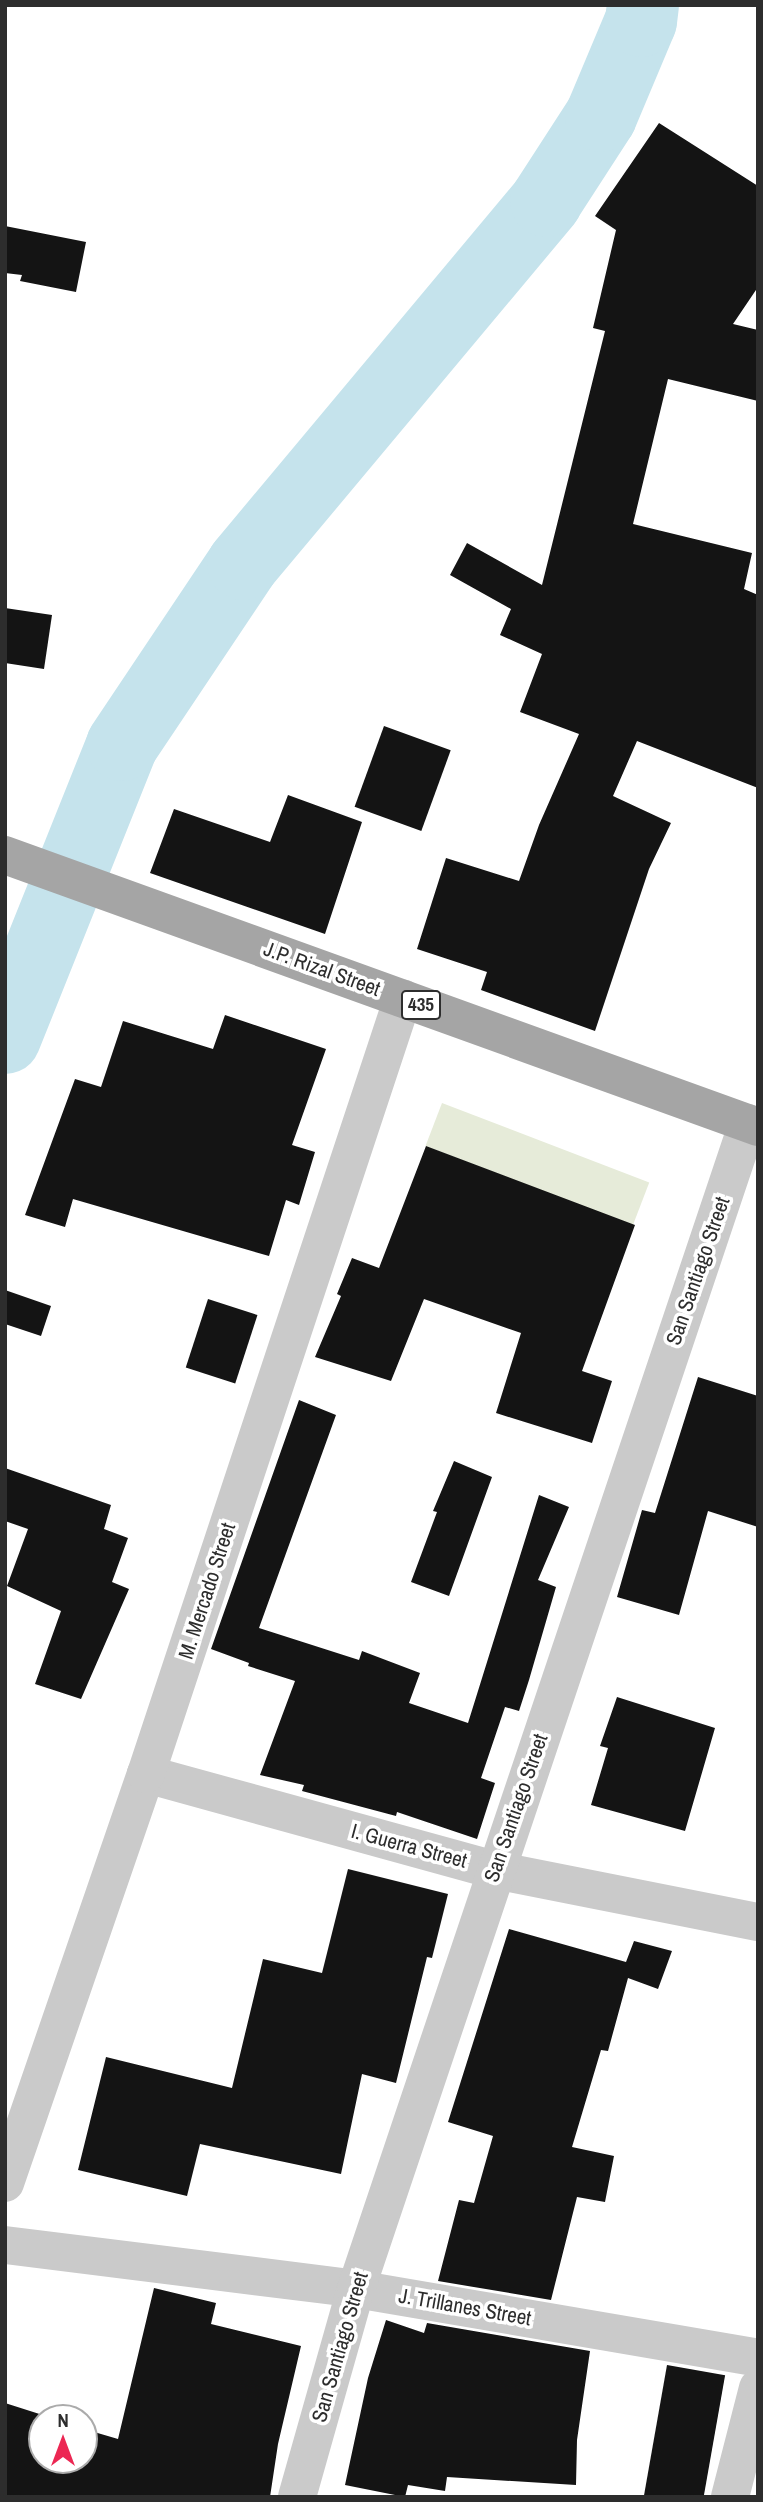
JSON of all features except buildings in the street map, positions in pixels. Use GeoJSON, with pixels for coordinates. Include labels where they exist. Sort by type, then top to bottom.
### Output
{"type":"FeatureCollection","features":[{"type":"Feature","properties":{"kind":"main road","name":"J.P. Rizal Street"},"geometry":{"type":"LineString","coordinates":[[5,855],[753,1125]]}},
{"type":"Feature","properties":{"kind":"street","name":"M. Mercado Street"},"geometry":{"type":"LineString","coordinates":[[5,2183],[146,1773],[403,998]]}},
{"type":"Feature","properties":{"kind":"street","name":"San Santiago Street"},"geometry":{"type":"LineString","coordinates":[[297,2497],[356,2288],[495,1870],[753,1125]]}},
{"type":"Feature","properties":{"kind":"street","name":"I. Guerra Street"},"geometry":{"type":"LineString","coordinates":[[146,1773],[495,1870],[758,1922]]}},
{"type":"Feature","properties":{"kind":"street","name":"J. Trillanes Street"},"geometry":{"type":"LineString","coordinates":[[5,2245],[356,2288],[758,2358]]}},
{"type":"Feature","properties":{"kind":"street"},"geometry":{"type":"LineString","coordinates":[[730,2497],[758,2388]]}},
{"type":"Feature","properties":{"kind":"green space"},"geometry":{"type":"Polygon","coordinates":[[[442,1103],[649,1183],[633,1226],[426,1146],[442,1103]]]}},
{"type":"Feature","properties":{"kind":"waterway"},"geometry":{"type":"LineString","coordinates":[[5,1038],[122,745],[243,564],[546,201],[601,116],[641,21],[643,5]]}}]}
